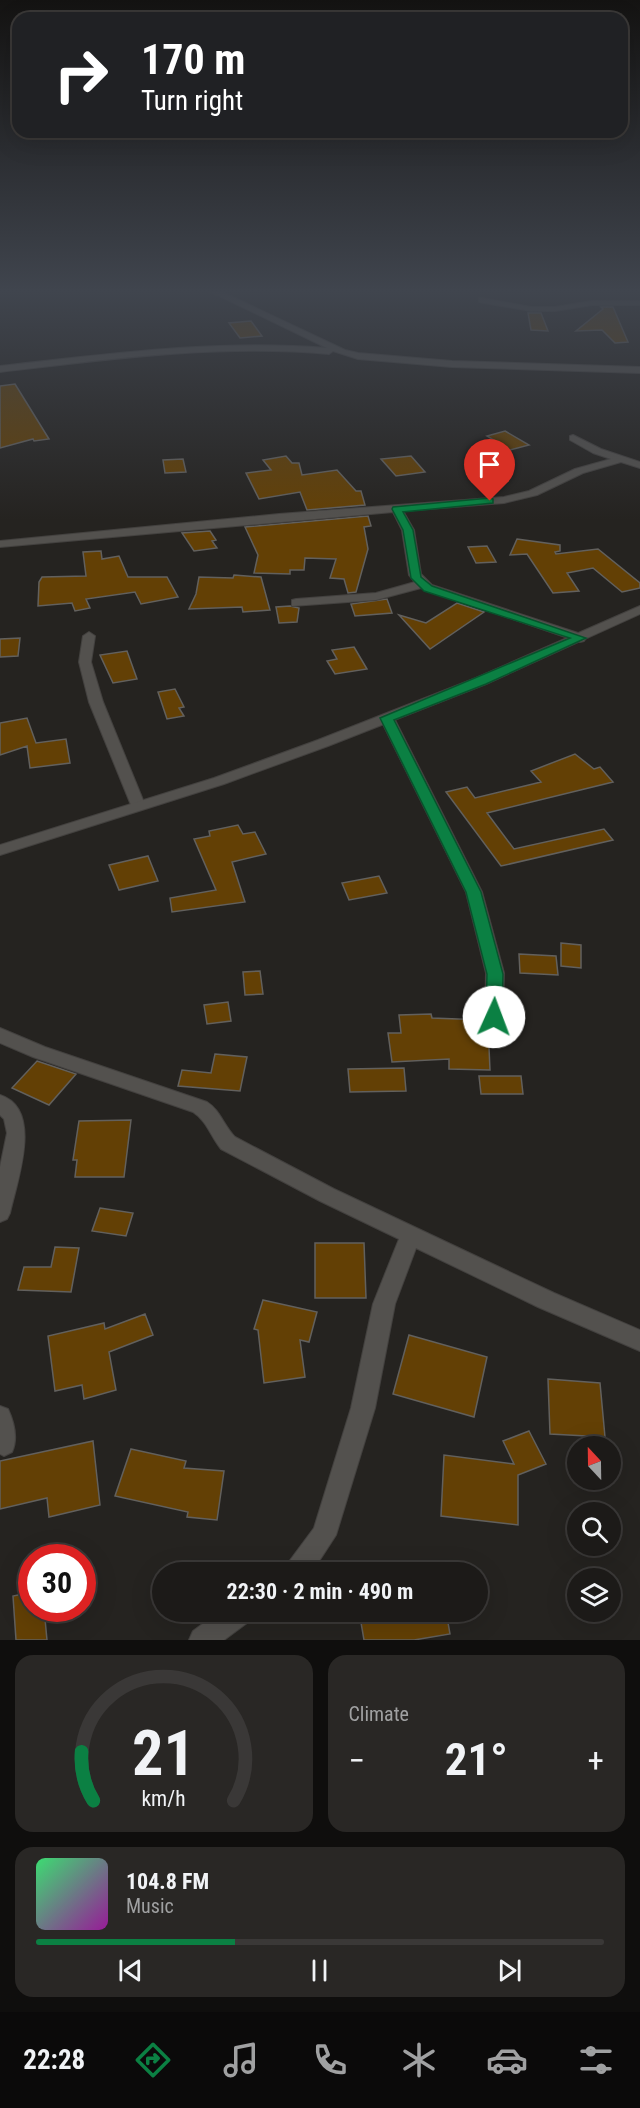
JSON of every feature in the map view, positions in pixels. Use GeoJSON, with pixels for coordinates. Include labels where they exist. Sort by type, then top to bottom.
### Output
{"type":"FeatureCollection","features":[{"type":"Feature","properties":{"kind":"street"},"geometry":{"type":"LineString","coordinates":[[0,369],[25,367]]}},
{"type":"Feature","properties":{"kind":"street"},"geometry":{"type":"LineString","coordinates":[[531,367],[640,370]]}},
{"type":"Feature","properties":{"kind":"street"},"geometry":{"type":"LineString","coordinates":[[573,438],[597,451],[640,465]]}},
{"type":"Feature","properties":{"kind":"street"},"geometry":{"type":"LineString","coordinates":[[0,544],[279,517],[504,500],[533,493],[579,471],[622,459]]}},
{"type":"Feature","properties":{"kind":"street"},"geometry":{"type":"LineString","coordinates":[[397,509],[408,530],[415,575],[421,584],[580,638]]}},
{"type":"Feature","properties":{"kind":"street"},"geometry":{"type":"LineString","coordinates":[[296,603],[386,594],[405,591],[421,584]]}},
{"type":"Feature","properties":{"kind":"street"},"geometry":{"type":"LineString","coordinates":[[0,850],[219,781],[387,718],[482,681],[640,610]]}},
{"type":"Feature","properties":{"kind":"street"},"geometry":{"type":"LineString","coordinates":[[89,636],[85,662],[96,702],[117,759],[138,805]]}},
{"type":"Feature","properties":{"kind":"street"},"geometry":{"type":"LineString","coordinates":[[387,718],[474,892],[495,974],[494,1017]]}},
{"type":"Feature","properties":{"kind":"street"},"geometry":{"type":"LineString","coordinates":[[0,1035],[39,1052],[200,1107],[209,1113],[220,1134],[228,1143],[327,1195],[546,1300],[640,1341]]}},
{"type":"Feature","properties":{"kind":"street"},"geometry":{"type":"LineString","coordinates":[[0,1102],[13,1116],[17,1133],[0,1213]]}},
{"type":"Feature","properties":{"kind":"street"},"geometry":{"type":"LineString","coordinates":[[304,1562],[324,1535],[363,1408],[384,1304],[411,1234]]}},
{"type":"Feature","properties":{"kind":"street"},"geometry":{"type":"LineString","coordinates":[[0,1417],[4,1444]]}},
{"type":"Feature","properties":{"kind":"street"},"geometry":{"type":"LineString","coordinates":[[202,1640],[227,1622]]}},
{"type":"Feature","properties":{"kind":"building"},"geometry":{"type":"Polygon","coordinates":[[[15,384],[49,439],[34,441],[33,439],[0,448],[0,386],[15,384]]]}},
{"type":"Feature","properties":{"kind":"building"},"geometry":{"type":"Polygon","coordinates":[[[505,431],[529,445],[510,450],[487,436],[505,431]]]}},
{"type":"Feature","properties":{"kind":"building"},"geometry":{"type":"Polygon","coordinates":[[[286,456],[292,463],[299,463],[302,475],[337,470],[356,491],[361,491],[365,505],[307,510],[300,492],[259,499],[246,473],[271,470],[263,460],[286,456]]]}},
{"type":"Feature","properties":{"kind":"building"},"geometry":{"type":"Polygon","coordinates":[[[411,456],[425,472],[396,476],[381,459],[411,456]]]}},
{"type":"Feature","properties":{"kind":"building"},"geometry":{"type":"Polygon","coordinates":[[[183,459],[186,472],[165,473],[163,460],[183,459]]]}},
{"type":"Feature","properties":{"kind":"building"},"geometry":{"type":"Polygon","coordinates":[[[368,516],[371,526],[364,527],[368,549],[356,592],[348,593],[344,579],[330,578],[336,559],[305,558],[304,570],[290,570],[290,574],[254,573],[258,555],[245,527],[368,516]]]}},
{"type":"Feature","properties":{"kind":"building"},"geometry":{"type":"Polygon","coordinates":[[[210,531],[216,540],[212,541],[217,548],[194,551],[182,533],[210,531]]]}},
{"type":"Feature","properties":{"kind":"building"},"geometry":{"type":"Polygon","coordinates":[[[517,539],[560,545],[560,551],[555,552],[556,554],[598,549],[640,583],[640,588],[622,592],[593,568],[567,573],[579,591],[553,593],[527,554],[510,555],[517,539]]]}},
{"type":"Feature","properties":{"kind":"building"},"geometry":{"type":"Polygon","coordinates":[[[487,546],[496,562],[476,563],[468,547],[487,546]]]}},
{"type":"Feature","properties":{"kind":"building"},"geometry":{"type":"Polygon","coordinates":[[[101,551],[102,559],[119,556],[128,577],[167,577],[178,597],[141,604],[135,592],[86,599],[90,608],[75,611],[72,603],[38,606],[39,582],[42,577],[86,576],[83,552],[101,551]]]}},
{"type":"Feature","properties":{"kind":"building"},"geometry":{"type":"Polygon","coordinates":[[[234,575],[261,577],[270,610],[243,612],[242,607],[189,609],[196,594],[199,577],[233,578],[234,575]]]}},
{"type":"Feature","properties":{"kind":"building"},"geometry":{"type":"Polygon","coordinates":[[[387,599],[392,613],[355,616],[351,604],[387,599]]]}},
{"type":"Feature","properties":{"kind":"building"},"geometry":{"type":"Polygon","coordinates":[[[457,603],[484,612],[430,649],[399,615],[426,623],[457,603]]]}},
{"type":"Feature","properties":{"kind":"building"},"geometry":{"type":"Polygon","coordinates":[[[276,607],[299,608],[297,622],[279,623],[276,607]]]}},
{"type":"Feature","properties":{"kind":"building"},"geometry":{"type":"Polygon","coordinates":[[[20,638],[18,656],[0,657],[0,639],[20,638]]]}},
{"type":"Feature","properties":{"kind":"building"},"geometry":{"type":"Polygon","coordinates":[[[354,647],[367,669],[335,674],[327,661],[337,659],[332,650],[354,647]]]}},
{"type":"Feature","properties":{"kind":"building"},"geometry":{"type":"Polygon","coordinates":[[[127,651],[137,679],[113,683],[100,655],[127,651]]]}},
{"type":"Feature","properties":{"kind":"building"},"geometry":{"type":"Polygon","coordinates":[[[175,689],[184,707],[179,708],[184,716],[167,719],[158,692],[175,689]]]}},
{"type":"Feature","properties":{"kind":"building"},"geometry":{"type":"Polygon","coordinates":[[[27,718],[36,743],[66,739],[70,763],[30,768],[27,746],[0,755],[0,723],[27,718]]]}},
{"type":"Feature","properties":{"kind":"building"},"geometry":{"type":"Polygon","coordinates":[[[575,754],[594,769],[600,767],[613,782],[487,813],[514,849],[604,829],[613,840],[501,866],[446,792],[467,787],[475,798],[541,782],[531,771],[575,754]]]}},
{"type":"Feature","properties":{"kind":"building"},"geometry":{"type":"Polygon","coordinates":[[[238,825],[243,834],[255,832],[266,854],[232,862],[245,902],[172,912],[170,898],[216,890],[194,839],[210,836],[209,831],[238,825]]]}},
{"type":"Feature","properties":{"kind":"building"},"geometry":{"type":"Polygon","coordinates":[[[148,856],[158,881],[119,890],[109,865],[148,856]]]}},
{"type":"Feature","properties":{"kind":"building"},"geometry":{"type":"Polygon","coordinates":[[[379,876],[387,893],[349,900],[342,883],[379,876]]]}},
{"type":"Feature","properties":{"kind":"building"},"geometry":{"type":"Polygon","coordinates":[[[561,943],[581,945],[581,968],[561,966],[561,943]]]}},
{"type":"Feature","properties":{"kind":"building"},"geometry":{"type":"Polygon","coordinates":[[[519,954],[556,956],[558,975],[520,973],[519,954]]]}},
{"type":"Feature","properties":{"kind":"building"},"geometry":{"type":"Polygon","coordinates":[[[260,971],[263,994],[245,995],[243,972],[260,971]]]}},
{"type":"Feature","properties":{"kind":"building"},"geometry":{"type":"Polygon","coordinates":[[[228,1002],[231,1021],[207,1024],[204,1005],[228,1002]]]}},
{"type":"Feature","properties":{"kind":"building"},"geometry":{"type":"Polygon","coordinates":[[[431,1014],[432,1018],[484,1020],[488,1025],[490,1070],[449,1069],[449,1059],[392,1062],[388,1033],[401,1033],[399,1015],[431,1014]]]}},
{"type":"Feature","properties":{"kind":"building"},"geometry":{"type":"Polygon","coordinates":[[[215,1054],[247,1057],[240,1091],[178,1086],[182,1070],[211,1073],[215,1054]]]}},
{"type":"Feature","properties":{"kind":"building"},"geometry":{"type":"Polygon","coordinates":[[[37,1061],[76,1074],[49,1105],[12,1088],[37,1061]]]}},
{"type":"Feature","properties":{"kind":"building"},"geometry":{"type":"Polygon","coordinates":[[[404,1068],[406,1091],[350,1092],[348,1069],[404,1068]]]}},
{"type":"Feature","properties":{"kind":"building"},"geometry":{"type":"Polygon","coordinates":[[[479,1076],[521,1076],[523,1094],[481,1094],[479,1076]]]}},
{"type":"Feature","properties":{"kind":"building"},"geometry":{"type":"Polygon","coordinates":[[[131,1120],[124,1177],[75,1177],[77,1160],[73,1160],[79,1121],[131,1120]]]}},
{"type":"Feature","properties":{"kind":"building"},"geometry":{"type":"Polygon","coordinates":[[[100,1208],[133,1213],[126,1236],[92,1231],[100,1208]]]}},
{"type":"Feature","properties":{"kind":"building"},"geometry":{"type":"Polygon","coordinates":[[[315,1243],[364,1243],[366,1298],[315,1298],[315,1243]]]}},
{"type":"Feature","properties":{"kind":"building"},"geometry":{"type":"Polygon","coordinates":[[[55,1247],[79,1248],[71,1292],[18,1290],[24,1267],[51,1267],[55,1247]]]}},
{"type":"Feature","properties":{"kind":"building"},"geometry":{"type":"Polygon","coordinates":[[[263,1300],[317,1312],[309,1342],[300,1340],[305,1377],[264,1383],[258,1330],[254,1329],[263,1300]]]}},
{"type":"Feature","properties":{"kind":"building"},"geometry":{"type":"Polygon","coordinates":[[[145,1314],[153,1335],[109,1352],[116,1390],[84,1399],[82,1385],[55,1391],[48,1336],[104,1323],[105,1329],[145,1314]]]}},
{"type":"Feature","properties":{"kind":"building"},"geometry":{"type":"Polygon","coordinates":[[[409,1335],[487,1357],[474,1417],[393,1394],[409,1335]]]}},
{"type":"Feature","properties":{"kind":"building"},"geometry":{"type":"Polygon","coordinates":[[[548,1379],[600,1383],[605,1436],[550,1434],[548,1379]]]}},
{"type":"Feature","properties":{"kind":"building"},"geometry":{"type":"Polygon","coordinates":[[[529,1431],[546,1464],[518,1475],[518,1525],[441,1516],[444,1455],[514,1464],[503,1441],[529,1431]]]}},
{"type":"Feature","properties":{"kind":"building"},"geometry":{"type":"Polygon","coordinates":[[[93,1441],[100,1505],[49,1517],[47,1498],[0,1509],[0,1461],[93,1441]]]}},
{"type":"Feature","properties":{"kind":"building"},"geometry":{"type":"Polygon","coordinates":[[[131,1449],[186,1461],[184,1468],[224,1471],[217,1520],[187,1517],[188,1512],[115,1496],[131,1449]]]}},
{"type":"Feature","properties":{"kind":"building"},"geometry":{"type":"Polygon","coordinates":[[[18,1595],[18,1622],[45,1622],[47,1640],[16,1640],[13,1596],[18,1595]]]}},
{"type":"Feature","properties":{"kind":"building"},"geometry":{"type":"Polygon","coordinates":[[[361,1622],[448,1622],[450,1634],[414,1640],[364,1640],[361,1622]]]}},
{"type":"Feature","properties":{"kind":"route"},"geometry":{"type":"LineString","coordinates":[[490,501],[397,509],[408,530],[416,578],[428,588],[580,638],[482,681],[387,718],[474,892],[495,974],[494,1017]]}}]}
